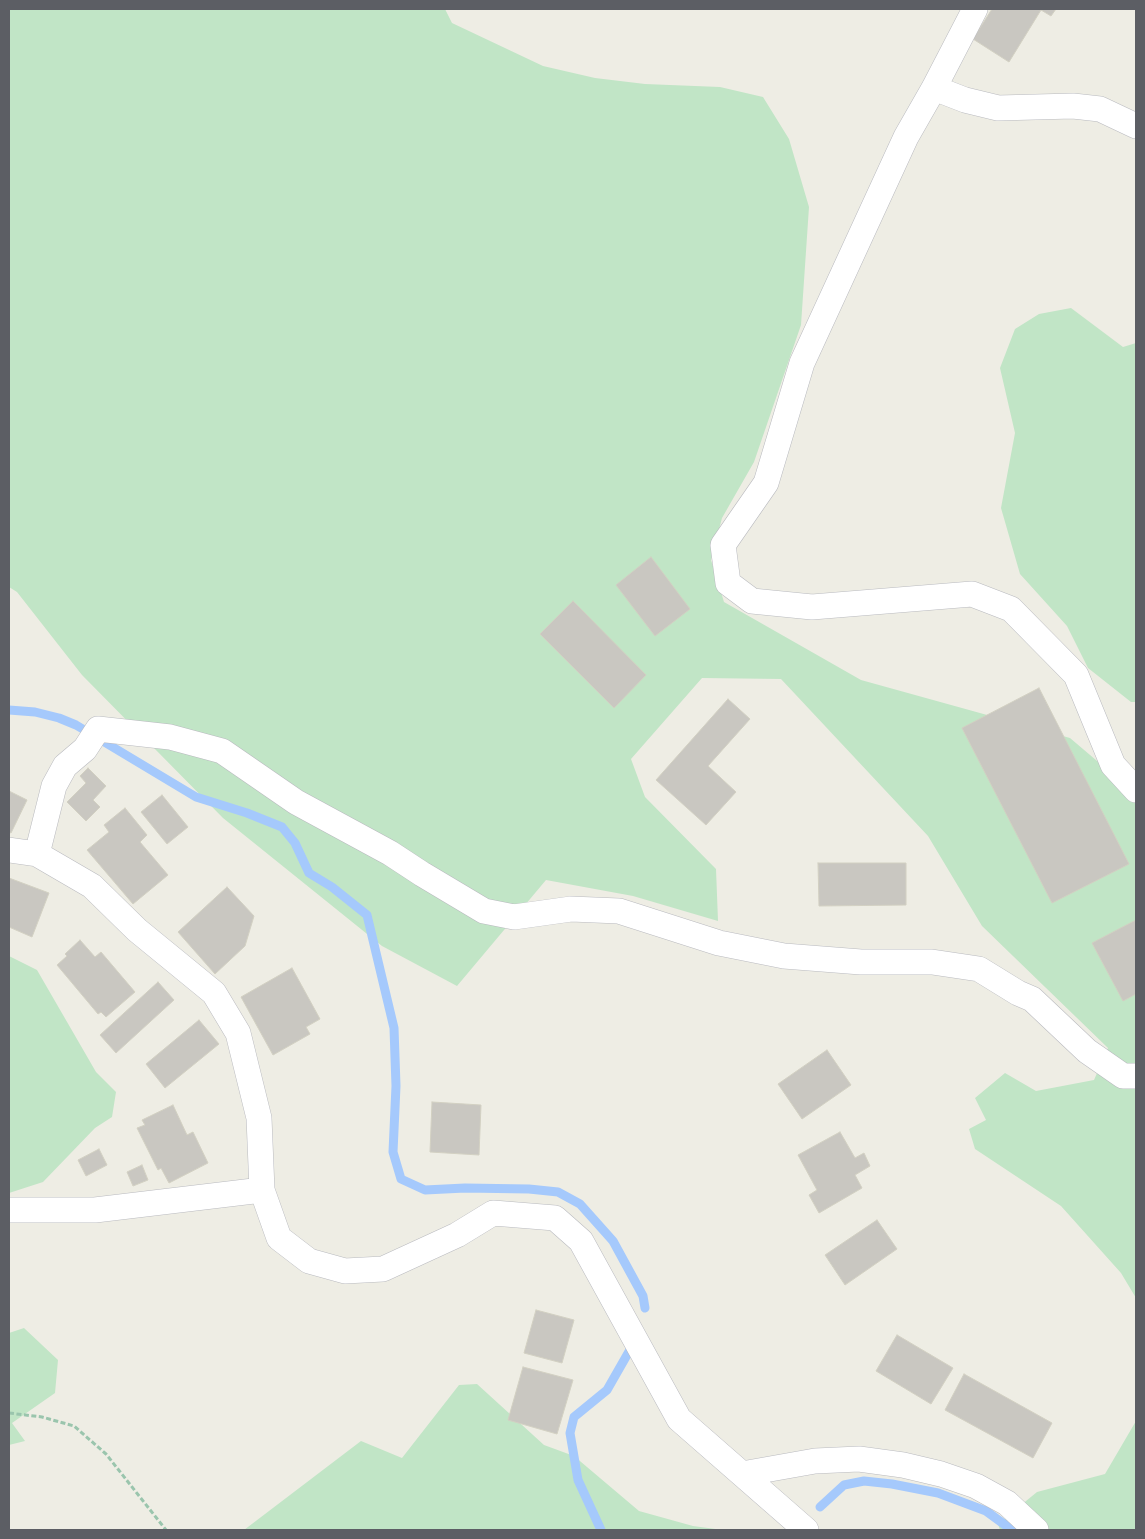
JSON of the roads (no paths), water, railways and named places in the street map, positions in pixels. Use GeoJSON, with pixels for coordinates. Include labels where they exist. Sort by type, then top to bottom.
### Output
{"type":"FeatureCollection","features":[{"type":"Feature","properties":{"kind":"street"},"geometry":{"type":"LineString","coordinates":[[975,9],[906,137],[802,363],[766,483],[723,545],[728,583],[752,601],[812,607],[972,594],[1011,608],[1076,675],[1114,765],[1136,790]]}},
{"type":"Feature","properties":{"kind":"street"},"geometry":{"type":"LineString","coordinates":[[934,88],[965,100],[998,108],[1073,106],[1100,110],[1136,126]]}},
{"type":"Feature","properties":{"kind":"street"},"geometry":{"type":"LineString","coordinates":[[37,854],[54,786],[65,766],[91,739],[170,737],[222,751],[296,802],[390,854],[484,911],[514,917],[571,909],[619,911],[719,943],[784,956],[861,962],[932,962],[979,969],[1018,993],[1032,999],[1087,1051],[1123,1076],[1136,1076]]}},
{"type":"Feature","properties":{"kind":"street"},"geometry":{"type":"LineString","coordinates":[[9,850],[37,854],[92,886],[137,930],[214,993],[238,1033],[259,1118],[262,1190],[279,1238],[309,1261],[345,1272],[383,1269],[457,1235],[493,1213],[555,1218],[580,1241],[679,1419],[806,1530]]}},
{"type":"Feature","properties":{"kind":"street"},"geometry":{"type":"LineString","coordinates":[[9,1210],[95,1210],[262,1190]]}},
{"type":"Feature","properties":{"kind":"street"},"geometry":{"type":"LineString","coordinates":[[742,1474],[815,1461],[859,1459],[903,1465],[941,1474],[976,1486],[1007,1504],[1036,1530]]}},
{"type":"Feature","properties":{"kind":"waterway"},"geometry":{"type":"LineString","coordinates":[[9,710],[35,712],[59,718],[76,725],[196,797],[247,813],[282,827],[295,843],[309,873],[332,887],[367,915],[394,1028],[396,1086],[393,1152],[401,1179],[425,1190],[465,1188],[529,1189],[558,1192],[580,1204],[613,1241],[643,1296],[645,1308]]}},
{"type":"Feature","properties":{"kind":"waterway"},"geometry":{"type":"LineString","coordinates":[[601,1530],[578,1480],[570,1433],[574,1417],[607,1390],[631,1348]]}},
{"type":"Feature","properties":{"kind":"waterway"},"geometry":{"type":"LineString","coordinates":[[820,1507],[844,1485],[864,1481],[892,1484],[938,1493],[986,1511],[1012,1530]]}}]}
